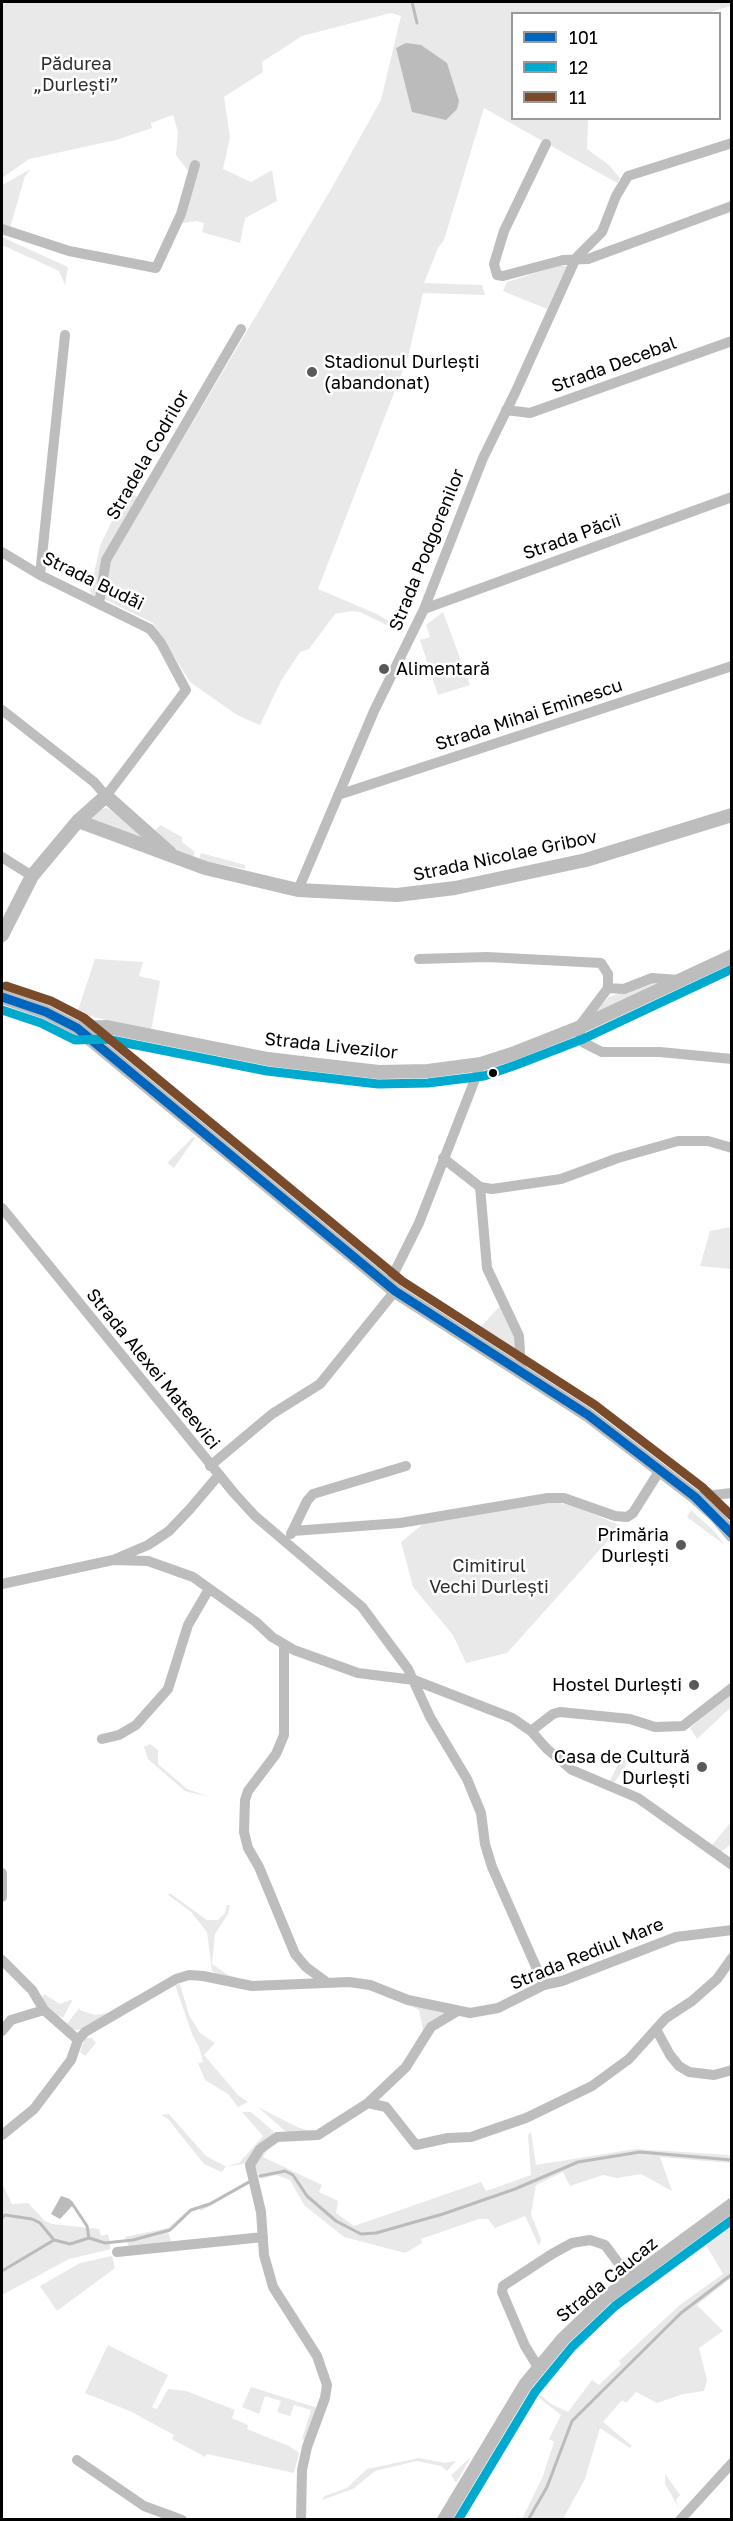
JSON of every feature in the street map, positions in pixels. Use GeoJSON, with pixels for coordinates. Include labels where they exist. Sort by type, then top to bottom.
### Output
{"type":"FeatureCollection","features":[{"type":"Feature","properties":{"kind":"street"},"geometry":{"type":"LineString","coordinates":[[576,258],[602,232],[616,196],[628,176],[732,143]]}},
{"type":"Feature","properties":{"kind":"street"},"geometry":{"type":"LineString","coordinates":[[546,144],[504,231],[494,269],[497,275],[503,276],[576,258],[588,259],[732,206]]}},
{"type":"Feature","properties":{"kind":"street"},"geometry":{"type":"LineString","coordinates":[[2,229],[69,251],[156,268],[181,214],[195,165]]}},
{"type":"Feature","properties":{"kind":"street","name":"Strada Podgorenilor"},"geometry":{"type":"LineString","coordinates":[[298,890],[374,711],[424,609],[483,458],[576,258]]}},
{"type":"Feature","properties":{"kind":"street","name":"Stradela Codrilor"},"geometry":{"type":"LineString","coordinates":[[99,604],[106,560],[241,329]]}},
{"type":"Feature","properties":{"kind":"street"},"geometry":{"type":"LineString","coordinates":[[40,575],[66,335]]}},
{"type":"Feature","properties":{"kind":"street","name":"Strada Decebal"},"geometry":{"type":"LineString","coordinates":[[506,410],[530,413],[732,341]]}},
{"type":"Feature","properties":{"kind":"street","name":"Strada Păcii"},"geometry":{"type":"LineString","coordinates":[[424,609],[732,497]]}},
{"type":"Feature","properties":{"kind":"street","name":"Strada Budăi"},"geometry":{"type":"LineString","coordinates":[[2,552],[40,575],[150,629],[161,643],[186,690],[106,796]]}},
{"type":"Feature","properties":{"kind":"street","name":"Strada Mihai Eminescu"},"geometry":{"type":"LineString","coordinates":[[338,795],[732,666]]}},
{"type":"Feature","properties":{"kind":"street"},"geometry":{"type":"LineString","coordinates":[[2,710],[94,782],[106,796],[78,820],[32,876],[2,935]]}},
{"type":"Feature","properties":{"kind":"street","name":"Strada Nicolae Gribov"},"geometry":{"type":"LineString","coordinates":[[106,796],[176,859]]}},
{"type":"Feature","properties":{"kind":"street","name":"Strada Nicolae Gribov"},"geometry":{"type":"LineString","coordinates":[[78,820],[176,859],[298,890],[367,896],[434,891],[586,860],[732,815]]}},
{"type":"Feature","properties":{"kind":"street"},"geometry":{"type":"LineString","coordinates":[[2,857],[32,876]]}},
{"type":"Feature","properties":{"kind":"street","name":"Strada Livezilor"},"geometry":{"type":"LineString","coordinates":[[77,1028],[107,1027],[268,1059],[379,1072],[428,1071],[481,1064],[578,1028],[732,956]]}},
{"type":"Feature","properties":{"kind":"street"},"geometry":{"type":"LineString","coordinates":[[419,959],[487,957],[596,962],[604,965],[608,974],[609,988],[578,1028],[584,1043],[602,1052],[660,1052],[732,1059]]}},
{"type":"Feature","properties":{"kind":"street","name":"Strada Livezilor"},"geometry":{"type":"LineString","coordinates":[[609,988],[624,989],[652,978],[680,980]]}},
{"type":"Feature","properties":{"kind":"street"},"geometry":{"type":"LineString","coordinates":[[2,997],[46,1011],[77,1028],[391,1288],[433,1318],[521,1370],[588,1415],[695,1497],[732,1535]]}},
{"type":"Feature","properties":{"kind":"street"},"geometry":{"type":"LineString","coordinates":[[210,1466],[272,1414],[320,1384],[391,1288],[481,1064]]}},
{"type":"Feature","properties":{"kind":"street"},"geometry":{"type":"LineString","coordinates":[[443,1158],[480,1187],[506,1187],[561,1179],[618,1158],[678,1142],[708,1142],[732,1148]]}},
{"type":"Feature","properties":{"kind":"street"},"geometry":{"type":"LineString","coordinates":[[480,1187],[487,1268],[519,1336],[521,1370]]}},
{"type":"Feature","properties":{"kind":"street","name":"Strada Alexei Mateevici"},"geometry":{"type":"LineString","coordinates":[[2,1208],[218,1476],[255,1516],[362,1607],[387,1638],[414,1680],[430,1717],[467,1779],[481,1813],[485,1844],[492,1867],[544,1985]]}},
{"type":"Feature","properties":{"kind":"street"},"geometry":{"type":"LineString","coordinates":[[287,1542],[307,1501],[313,1494],[406,1466]]}},
{"type":"Feature","properties":{"kind":"street"},"geometry":{"type":"LineString","coordinates":[[293,1531],[400,1523],[548,1498],[564,1498],[615,1516],[627,1517],[633,1513],[660,1470]]}},
{"type":"Feature","properties":{"kind":"street"},"geometry":{"type":"LineString","coordinates":[[2,1584],[113,1560],[148,1545],[169,1531],[218,1476]]}},
{"type":"Feature","properties":{"kind":"street"},"geometry":{"type":"LineString","coordinates":[[695,1497],[732,1494]]}},
{"type":"Feature","properties":{"kind":"street"},"geometry":{"type":"LineString","coordinates":[[113,1560],[160,1564],[193,1577],[284,1645],[357,1673],[414,1680],[512,1718],[531,1731],[547,1749],[572,1770],[638,1798],[732,1865]]}},
{"type":"Feature","properties":{"kind":"street"},"geometry":{"type":"LineString","coordinates":[[102,1739],[119,1734],[136,1725],[168,1689],[188,1625],[209,1589]]}},
{"type":"Feature","properties":{"kind":"street"},"geometry":{"type":"LineString","coordinates":[[284,1645],[284,1735],[276,1754],[248,1791],[244,1832],[248,1848],[259,1867],[295,1954],[306,1967],[325,1981]]}},
{"type":"Feature","properties":{"kind":"street"},"geometry":{"type":"LineString","coordinates":[[531,1731],[553,1714],[560,1712],[630,1719],[655,1726],[683,1726],[732,1688]]}},
{"type":"Feature","properties":{"kind":"street"},"geometry":{"type":"LineString","coordinates":[[2,1873],[2,1897]]}},
{"type":"Feature","properties":{"kind":"street","name":"Strada Rediul Mare"},"geometry":{"type":"LineString","coordinates":[[2,2135],[34,2109],[52,2087],[71,2060],[78,2040],[85,2032],[165,1984],[189,1975],[252,1986],[325,1981],[370,1984],[408,2000],[456,2012],[486,2011],[544,1985],[562,1981],[676,1937],[732,1930]]}},
{"type":"Feature","properties":{"kind":"street"},"geometry":{"type":"LineString","coordinates":[[368,2103],[386,2108],[416,2145],[471,2136],[526,2118],[592,2086],[629,2059],[666,2018],[705,1991],[732,1958]]}},
{"type":"Feature","properties":{"kind":"street"},"geometry":{"type":"LineString","coordinates":[[2,1960],[32,1990],[44,2010],[78,2040]]}},
{"type":"Feature","properties":{"kind":"street"},"geometry":{"type":"LineString","coordinates":[[2,2031],[11,2020],[44,2010]]}},
{"type":"Feature","properties":{"kind":"street","name":"Strada Rediul Mare"},"geometry":{"type":"LineString","coordinates":[[263,2237],[261,2212],[250,2165],[260,2150],[277,2137],[318,2135],[368,2103],[406,2067],[431,2027],[456,2012]]}},
{"type":"Feature","properties":{"kind":"street"},"geometry":{"type":"LineString","coordinates":[[656,2029],[678,2066],[689,2072],[714,2075],[732,2070]]}},
{"type":"Feature","properties":{"kind":"street","name":"Strada Caucaz"},"geometry":{"type":"LineString","coordinates":[[444,2520],[538,2367],[591,2311],[732,2205]]}},
{"type":"Feature","properties":{"kind":"street"},"geometry":{"type":"LineString","coordinates":[[117,2252],[263,2237],[264,2255],[273,2287],[317,2356],[327,2385],[302,2470],[301,2520]]}},
{"type":"Feature","properties":{"kind":"street"},"geometry":{"type":"LineString","coordinates":[[538,2367],[525,2346],[502,2292],[503,2286],[572,2243],[590,2240],[605,2245],[631,2280]]}},
{"type":"Feature","properties":{"kind":"street"},"geometry":{"type":"LineString","coordinates":[[77,2460],[144,2506],[182,2520]]}},
{"type":"Feature","properties":{"kind":"street"},"geometry":{"type":"LineString","coordinates":[[680,2520],[732,2463]]}},
{"type":"Feature","properties":{"kind":"green space","name":"Stadionul Durlești (abandonat)"},"geometry":{"type":"Polygon","coordinates":[[[2,2],[731,2],[731,6],[710,12],[511,12],[511,120],[588,120],[587,149],[609,165],[620,178],[617,183],[484,108],[444,240],[438,248],[424,283],[482,285],[485,295],[423,293],[408,357],[318,589],[377,614],[404,630],[403,633],[360,612],[335,614],[309,649],[300,652],[281,681],[260,725],[237,715],[190,682],[153,623],[104,599],[110,562],[330,191],[381,100],[401,16],[391,13],[302,36],[262,62],[263,72],[224,97],[230,137],[223,169],[251,182],[272,170],[277,201],[245,218],[240,243],[202,232],[204,223],[196,221],[183,223],[179,213],[189,172],[176,155],[178,132],[173,115],[151,123],[152,128],[116,140],[29,159],[2,178],[2,2]]]}},
{"type":"Feature","properties":{"kind":"green space"},"geometry":{"type":"Polygon","coordinates":[[[31,169],[25,176],[10,228],[2,225],[2,185],[31,169]]]}},
{"type":"Feature","properties":{"kind":"green space"},"geometry":{"type":"Polygon","coordinates":[[[2,237],[68,267],[65,285],[59,271],[2,245],[2,237]]]}},
{"type":"Feature","properties":{"kind":"green space"},"geometry":{"type":"Polygon","coordinates":[[[560,265],[567,266],[547,309],[503,291],[507,282],[560,265]]]}},
{"type":"Feature","properties":{"kind":"green space"},"geometry":{"type":"Polygon","coordinates":[[[134,495],[138,497],[99,576],[95,597],[90,592],[100,546],[116,512],[126,508],[134,495]]]}},
{"type":"Feature","properties":{"kind":"green space"},"geometry":{"type":"Polygon","coordinates":[[[443,612],[470,685],[438,695],[420,640],[430,637],[426,625],[443,612]]]}},
{"type":"Feature","properties":{"kind":"green space"},"geometry":{"type":"Polygon","coordinates":[[[106,808],[151,842],[91,819],[89,816],[95,810],[106,808]]]}},
{"type":"Feature","properties":{"kind":"green space"},"geometry":{"type":"Polygon","coordinates":[[[160,825],[182,837],[182,842],[195,852],[193,857],[169,847],[155,831],[160,825]]]}},
{"type":"Feature","properties":{"kind":"green space"},"geometry":{"type":"Polygon","coordinates":[[[201,853],[245,865],[245,869],[199,860],[201,853]]]}},
{"type":"Feature","properties":{"kind":"green space"},"geometry":{"type":"Polygon","coordinates":[[[95,959],[143,962],[139,976],[160,981],[151,1031],[77,1013],[95,959]]]}},
{"type":"Feature","properties":{"kind":"green space"},"geometry":{"type":"Polygon","coordinates":[[[664,980],[587,1020],[609,997],[654,981],[664,980]]]}},
{"type":"Feature","properties":{"kind":"green space"},"geometry":{"type":"Polygon","coordinates":[[[193,1137],[195,1138],[174,1168],[167,1163],[193,1137]]]}},
{"type":"Feature","properties":{"kind":"green space"},"geometry":{"type":"Polygon","coordinates":[[[731,1227],[731,1269],[700,1266],[710,1231],[731,1227]]]}},
{"type":"Feature","properties":{"kind":"green space"},"geometry":{"type":"Polygon","coordinates":[[[501,1305],[515,1334],[516,1353],[513,1357],[474,1334],[501,1305]]]}},
{"type":"Feature","properties":{"kind":"green space","name":"Cimitirul Vechi Durlești"},"geometry":{"type":"Polygon","coordinates":[[[552,1501],[577,1507],[621,1526],[507,1653],[466,1663],[453,1635],[413,1587],[401,1542],[423,1524],[552,1501]]]}},
{"type":"Feature","properties":{"kind":"green space"},"geometry":{"type":"Polygon","coordinates":[[[691,1510],[713,1530],[725,1545],[687,1517],[691,1510]]]}},
{"type":"Feature","properties":{"kind":"green space"},"geometry":{"type":"Polygon","coordinates":[[[731,1694],[731,1707],[697,1739],[690,1728],[731,1694]]]}},
{"type":"Feature","properties":{"kind":"green space"},"geometry":{"type":"Polygon","coordinates":[[[150,1744],[158,1750],[158,1764],[187,1789],[209,1797],[185,1791],[148,1759],[144,1747],[150,1744]]]}},
{"type":"Feature","properties":{"kind":"green space"},"geometry":{"type":"Polygon","coordinates":[[[622,1757],[628,1762],[614,1783],[609,1782],[622,1757]]]}},
{"type":"Feature","properties":{"kind":"green space"},"geometry":{"type":"Polygon","coordinates":[[[731,1822],[731,1844],[721,1852],[712,1845],[731,1822]]]}},
{"type":"Feature","properties":{"kind":"green space"},"geometry":{"type":"Polygon","coordinates":[[[167,1894],[171,1894],[207,1920],[218,1920],[225,1913],[227,1905],[230,1905],[228,1914],[215,1934],[212,1964],[228,1975],[256,1983],[220,1976],[212,1971],[207,1932],[191,1912],[167,1894]]]}},
{"type":"Feature","properties":{"kind":"green space"},"geometry":{"type":"Polygon","coordinates":[[[180,1984],[189,2015],[200,2033],[215,2043],[204,2055],[238,2095],[248,2102],[238,2107],[228,2094],[205,2080],[198,2063],[203,2062],[199,2047],[192,2034],[175,1985],[180,1984]]]}},
{"type":"Feature","properties":{"kind":"green space"},"geometry":{"type":"Polygon","coordinates":[[[44,1994],[60,2004],[73,1999],[63,2018],[46,2010],[41,2000],[44,1994]]]}},
{"type":"Feature","properties":{"kind":"green space"},"geometry":{"type":"Polygon","coordinates":[[[136,1996],[137,1998],[100,2020],[78,2030],[72,2029],[67,2024],[79,2008],[95,2015],[107,2013],[136,1996]]]}},
{"type":"Feature","properties":{"kind":"green space"},"geometry":{"type":"Polygon","coordinates":[[[413,2007],[451,2013],[423,2030],[419,2010],[413,2007]]]}},
{"type":"Feature","properties":{"kind":"green space"},"geometry":{"type":"Polygon","coordinates":[[[85,2038],[92,2038],[96,2043],[85,2056],[80,2052],[85,2038]]]}},
{"type":"Feature","properties":{"kind":"green space"},"geometry":{"type":"Polygon","coordinates":[[[258,2107],[297,2127],[317,2133],[298,2135],[285,2131],[258,2107]]]}},
{"type":"Feature","properties":{"kind":"green space"},"geometry":{"type":"Polygon","coordinates":[[[242,2112],[251,2112],[273,2131],[273,2135],[244,2164],[226,2166],[222,2172],[204,2164],[168,2119],[161,2115],[169,2114],[206,2156],[225,2166],[239,2163],[263,2136],[242,2112]]]}},
{"type":"Feature","properties":{"kind":"green space"},"geometry":{"type":"Polygon","coordinates":[[[531,2132],[536,2165],[635,2149],[729,2155],[731,2163],[660,2157],[672,2191],[641,2174],[617,2178],[603,2175],[570,2186],[563,2172],[536,2185],[531,2214],[541,2240],[539,2246],[525,2216],[495,2228],[488,2219],[479,2219],[421,2239],[422,2243],[405,2253],[344,2237],[304,2205],[290,2180],[276,2175],[261,2179],[254,2165],[272,2143],[263,2157],[322,2185],[319,2192],[338,2201],[336,2213],[354,2226],[481,2182],[486,2191],[531,2175],[528,2135],[531,2132]]]}},
{"type":"Feature","properties":{"kind":"green space"},"geometry":{"type":"Polygon","coordinates":[[[247,2181],[249,2184],[201,2211],[199,2209],[191,2212],[168,2232],[172,2244],[129,2247],[125,2237],[168,2228],[188,2210],[208,2203],[247,2181]]]}},
{"type":"Feature","properties":{"kind":"green space"},"geometry":{"type":"Polygon","coordinates":[[[2,2183],[12,2204],[28,2203],[45,2221],[52,2224],[99,2229],[101,2236],[108,2234],[111,2249],[69,2259],[2,2295],[2,2183]]]}},
{"type":"Feature","properties":{"kind":"green space"},"geometry":{"type":"Polygon","coordinates":[[[730,2217],[731,2278],[697,2305],[723,2331],[699,2348],[707,2380],[704,2391],[684,2394],[657,2403],[636,2392],[626,2403],[622,2400],[603,2422],[632,2446],[630,2448],[600,2428],[585,2479],[563,2519],[515,2520],[517,2517],[522,2519],[543,2476],[554,2442],[549,2439],[561,2415],[529,2390],[531,2387],[551,2404],[568,2412],[592,2380],[599,2385],[621,2364],[619,2361],[681,2304],[723,2274],[702,2238],[730,2217]]]}},
{"type":"Feature","properties":{"kind":"green space"},"geometry":{"type":"Polygon","coordinates":[[[112,2256],[115,2268],[57,2311],[40,2286],[80,2263],[112,2256]]]}},
{"type":"Feature","properties":{"kind":"green space"},"geometry":{"type":"Polygon","coordinates":[[[108,2345],[168,2375],[152,2407],[157,2409],[168,2389],[186,2391],[235,2410],[232,2418],[248,2425],[247,2429],[289,2446],[299,2453],[294,2473],[207,2454],[205,2457],[172,2439],[174,2435],[132,2412],[85,2393],[108,2345]]]}},
{"type":"Feature","properties":{"kind":"green space"},"geometry":{"type":"Polygon","coordinates":[[[251,2387],[318,2408],[305,2440],[302,2439],[311,2410],[294,2405],[290,2416],[277,2412],[281,2401],[265,2396],[259,2414],[242,2407],[251,2387]]]}},
{"type":"Feature","properties":{"kind":"green space"},"geometry":{"type":"Polygon","coordinates":[[[471,2457],[456,2483],[451,2475],[471,2457]]]}},
{"type":"Feature","properties":{"kind":"green space"},"geometry":{"type":"Polygon","coordinates":[[[419,2458],[445,2463],[456,2461],[447,2471],[441,2466],[417,2461],[375,2471],[353,2489],[322,2500],[325,2496],[347,2488],[367,2469],[419,2458]]]}},
{"type":"Feature","properties":{"kind":"green space"},"geometry":{"type":"Polygon","coordinates":[[[665,2474],[680,2495],[676,2500],[679,2508],[665,2484],[665,2474]]]}},
{"type":"Feature","properties":{"kind":"shaded area"},"geometry":{"type":"Polygon","coordinates":[[[406,43],[421,45],[447,63],[459,101],[457,109],[446,120],[412,112],[396,48],[406,43]]]}},
{"type":"Feature","properties":{"kind":"shaded area"},"geometry":{"type":"Polygon","coordinates":[[[61,2196],[70,2199],[73,2205],[60,2219],[51,2214],[61,2196]]]}},
{"type":"Feature","properties":{"kind":"waterway"},"geometry":{"type":"LineString","coordinates":[[412,2],[417,23]]}},
{"type":"Feature","properties":{"kind":"waterway"},"geometry":{"type":"LineString","coordinates":[[260,2176],[285,2171],[293,2175],[307,2196],[336,2221],[361,2234],[376,2233],[443,2214],[515,2189],[578,2162],[640,2152],[732,2160]]}},
{"type":"Feature","properties":{"kind":"waterway"},"geometry":{"type":"LineString","coordinates":[[2,2271],[54,2240],[70,2244],[89,2238],[105,2243],[133,2240],[170,2230],[191,2210],[210,2204],[249,2182]]}},
{"type":"Feature","properties":{"kind":"waterway"},"geometry":{"type":"LineString","coordinates":[[71,2202],[87,2226],[89,2238]]}},
{"type":"Feature","properties":{"kind":"waterway"},"geometry":{"type":"LineString","coordinates":[[2,2218],[5,2215],[32,2219],[40,2223],[54,2240]]}},
{"type":"Feature","properties":{"kind":"waterway"},"geometry":{"type":"LineString","coordinates":[[528,2520],[547,2487],[572,2421],[681,2313],[732,2274]]}},
{"type":"Feature","properties":{"kind":"transit line","name":"12"},"geometry":{"type":"LineString","coordinates":[[2,1010],[41,1023],[75,1040],[106,1039],[267,1071],[378,1084],[428,1083],[484,1076],[516,1065],[583,1039],[732,969]]}},
{"type":"Feature","properties":{"kind":"transit line","name":"11"},"geometry":{"type":"LineString","coordinates":[[6,986],[51,1001],[84,1018],[402,1281],[595,1405],[702,1487],[732,1516]]}},
{"type":"Feature","properties":{"kind":"transit line","name":"101"},"geometry":{"type":"LineString","coordinates":[[2,997],[46,1012],[77,1028],[395,1291],[588,1415],[695,1497],[732,1534]]}},
{"type":"Feature","properties":{"kind":"transit line","name":"12"},"geometry":{"type":"LineString","coordinates":[[458,2520],[535,2392],[572,2347],[615,2306],[732,2220]]}},
{"type":"Feature","properties":{"kind":"place","name":"Stadionul Durlești (abandonat)"},"geometry":{"type":"Point","coordinates":[312,372]}},
{"type":"Feature","properties":{"kind":"place","name":"Alimentară"},"geometry":{"type":"Point","coordinates":[384,669]}},
{"type":"Feature","properties":{"kind":"place","name":"Primăria Durlești"},"geometry":{"type":"Point","coordinates":[681,1545]}},
{"type":"Feature","properties":{"kind":"place","name":"Hostel Durlești"},"geometry":{"type":"Point","coordinates":[694,1685]}},
{"type":"Feature","properties":{"kind":"place","name":"Casa de Cultură Durlești"},"geometry":{"type":"Point","coordinates":[702,1767]}},
{"type":"Feature","properties":{"kind":"park label","name":"Pădurea „Durlești”"},"geometry":{"type":"Point","coordinates":[76,74]}}]}
